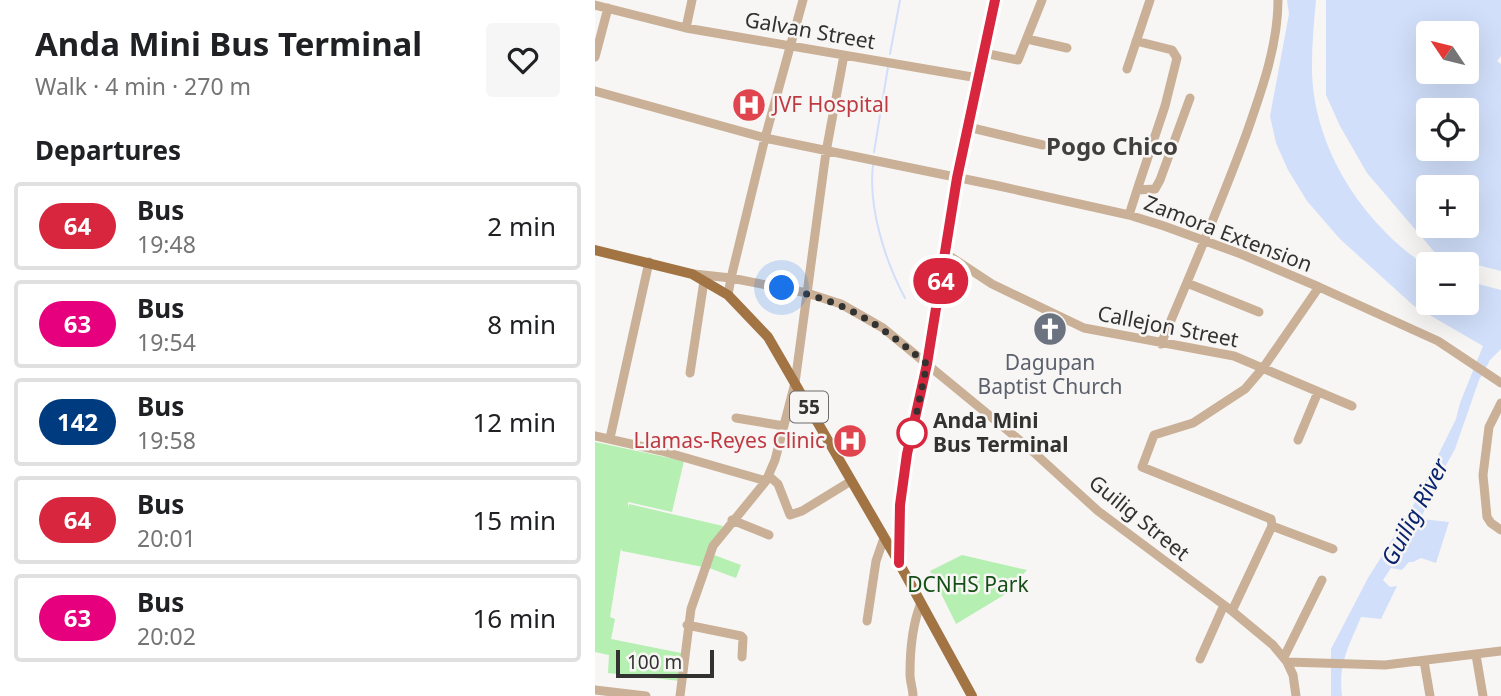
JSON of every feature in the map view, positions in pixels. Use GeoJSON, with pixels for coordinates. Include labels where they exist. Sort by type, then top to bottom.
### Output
{"type":"FeatureCollection","features":[{"type":"Feature","properties":{"kind":"main road"},"geometry":{"type":"LineString","coordinates":[[899,563],[904,477],[927,364],[957,178],[995,0]]}},
{"type":"Feature","properties":{"kind":"main road","name":"55"},"geometry":{"type":"LineString","coordinates":[[595,250],[692,274],[728,295],[768,337],[922,603],[972,696]]}},
{"type":"Feature","properties":{"kind":"street"},"geometry":{"type":"LineString","coordinates":[[685,28],[692,0]]}},
{"type":"Feature","properties":{"kind":"street"},"geometry":{"type":"LineString","coordinates":[[728,295],[765,138],[803,0]]}},
{"type":"Feature","properties":{"kind":"street"},"geometry":{"type":"LineString","coordinates":[[984,53],[1017,61],[1042,0]]}},
{"type":"Feature","properties":{"kind":"street"},"geometry":{"type":"LineString","coordinates":[[1127,69],[1150,0]]}},
{"type":"Feature","properties":{"kind":"street"},"geometry":{"type":"LineString","coordinates":[[1161,344],[1226,190],[1267,71],[1278,20],[1278,0]]}},
{"type":"Feature","properties":{"kind":"street","name":"Galvan Street"},"geometry":{"type":"LineString","coordinates":[[595,5],[685,28],[978,78]]}},
{"type":"Feature","properties":{"kind":"street"},"geometry":{"type":"LineString","coordinates":[[595,57],[608,8]]}},
{"type":"Feature","properties":{"kind":"street"},"geometry":{"type":"LineString","coordinates":[[1027,39],[1067,48]]}},
{"type":"Feature","properties":{"kind":"street"},"geometry":{"type":"LineString","coordinates":[[1129,215],[1165,106],[1177,58],[1172,50],[1136,41]]}},
{"type":"Feature","properties":{"kind":"street"},"geometry":{"type":"LineString","coordinates":[[680,696],[687,625],[693,600],[713,546],[768,479],[784,426],[795,383],[826,152],[844,55]]}},
{"type":"Feature","properties":{"kind":"street","name":"Zamora Extension"},"geometry":{"type":"LineString","coordinates":[[595,91],[765,138],[1129,215],[1319,287],[1438,341],[1501,383]]}},
{"type":"Feature","properties":{"kind":"street"},"geometry":{"type":"LineString","coordinates":[[1137,190],[1151,190],[1157,186],[1190,98]]}},
{"type":"Feature","properties":{"kind":"street"},"geometry":{"type":"LineString","coordinates":[[968,127],[1043,145]]}},
{"type":"Feature","properties":{"kind":"street","name":"Callejon Street"},"geometry":{"type":"LineString","coordinates":[[945,253],[992,284],[1068,322],[1101,333],[1234,356],[1352,406]]}},
{"type":"Feature","properties":{"kind":"street"},"geometry":{"type":"LineString","coordinates":[[610,438],[649,262]]}},
{"type":"Feature","properties":{"kind":"street","name":"Guilig Street"},"geometry":{"type":"LineString","coordinates":[[692,274],[730,278],[807,293],[841,304],[866,317],[1030,448],[1107,518],[1273,645],[1293,675],[1296,696]]}},
{"type":"Feature","properties":{"kind":"street"},"geometry":{"type":"LineString","coordinates":[[690,373],[704,281]]}},
{"type":"Feature","properties":{"kind":"street"},"geometry":{"type":"LineString","coordinates":[[1187,282],[1259,312]]}},
{"type":"Feature","properties":{"kind":"street"},"geometry":{"type":"LineString","coordinates":[[1200,660],[1273,522],[1269,517],[1142,467],[1154,435],[1193,423],[1245,389],[1263,368],[1319,287]]}},
{"type":"Feature","properties":{"kind":"street"},"geometry":{"type":"LineString","coordinates":[[1298,440],[1318,392]]}},
{"type":"Feature","properties":{"kind":"street"},"geometry":{"type":"LineString","coordinates":[[1499,527],[1487,517],[1483,475],[1489,426],[1501,403]]}},
{"type":"Feature","properties":{"kind":"street"},"geometry":{"type":"LineString","coordinates":[[736,418],[784,426]]}},
{"type":"Feature","properties":{"kind":"street"},"geometry":{"type":"LineString","coordinates":[[595,436],[768,479],[778,485],[790,514],[802,510],[851,481]]}},
{"type":"Feature","properties":{"kind":"street"},"geometry":{"type":"LineString","coordinates":[[733,520],[769,535]]}},
{"type":"Feature","properties":{"kind":"street"},"geometry":{"type":"LineString","coordinates":[[1272,526],[1333,549]]}},
{"type":"Feature","properties":{"kind":"street"},"geometry":{"type":"LineString","coordinates":[[867,621],[876,561],[884,538]]}},
{"type":"Feature","properties":{"kind":"street"},"geometry":{"type":"LineString","coordinates":[[1322,580],[1285,660],[1349,666],[1501,652]]}},
{"type":"Feature","properties":{"kind":"street"},"geometry":{"type":"LineString","coordinates":[[913,696],[910,674],[914,619],[922,603]]}},
{"type":"Feature","properties":{"kind":"street"},"geometry":{"type":"LineString","coordinates":[[687,625],[741,636],[742,657]]}},
{"type":"Feature","properties":{"kind":"street"},"geometry":{"type":"LineString","coordinates":[[1476,655],[1483,696]]}},
{"type":"Feature","properties":{"kind":"street"},"geometry":{"type":"LineString","coordinates":[[1424,661],[1430,696]]}},
{"type":"Feature","properties":{"kind":"street"},"geometry":{"type":"LineString","coordinates":[[595,690],[646,696]]}},
{"type":"Feature","properties":{"kind":"green space"},"geometry":{"type":"Polygon","coordinates":[[[595,442],[684,461],[672,512],[628,502],[628,508],[629,504],[723,526],[703,567],[622,551],[621,548],[610,617],[615,619],[611,639],[681,653],[680,681],[608,673],[609,655],[595,652],[595,442]]]}},
{"type":"Feature","properties":{"kind":"green space"},"geometry":{"type":"Polygon","coordinates":[[[714,555],[741,565],[736,578],[709,568],[714,555]]]}},
{"type":"Feature","properties":{"kind":"green space","name":"DCNHS Park"},"geometry":{"type":"Polygon","coordinates":[[[962,555],[1027,570],[1004,595],[956,624],[930,571],[962,555]]]}},
{"type":"Feature","properties":{"kind":"water"},"geometry":{"type":"Polygon","coordinates":[[[1287,0],[1316,0],[1312,57],[1314,95],[1320,124],[1345,180],[1362,205],[1382,229],[1416,258],[1416,307],[1340,239],[1307,201],[1288,170],[1276,143],[1270,116],[1289,14],[1287,0]]]}},
{"type":"Feature","properties":{"kind":"water"},"geometry":{"type":"Polygon","coordinates":[[[1326,0],[1501,0],[1501,56],[1497,61],[1501,64],[1501,271],[1479,266],[1479,252],[1434,252],[1422,238],[1479,238],[1479,175],[1416,175],[1416,230],[1367,173],[1326,95],[1326,0]]]}},
{"type":"Feature","properties":{"kind":"water","name":"Guilig River"},"geometry":{"type":"Polygon","coordinates":[[[1479,284],[1501,290],[1501,349],[1490,360],[1479,380],[1455,449],[1434,487],[1421,519],[1449,522],[1436,563],[1421,558],[1409,562],[1402,570],[1391,568],[1383,580],[1390,587],[1397,586],[1381,619],[1361,617],[1343,664],[1342,696],[1331,696],[1331,649],[1368,578],[1413,506],[1456,419],[1483,346],[1430,315],[1479,315],[1479,284]]]}},
{"type":"Feature","properties":{"kind":"waterway"},"geometry":{"type":"LineString","coordinates":[[890,54],[900,0]]}},
{"type":"Feature","properties":{"kind":"waterway"},"geometry":{"type":"LineString","coordinates":[[874,152],[888,67]]}},
{"type":"Feature","properties":{"kind":"waterway"},"geometry":{"type":"LineString","coordinates":[[873,165],[873,198],[880,233],[891,268],[905,298]]}},
{"type":"Feature","properties":{"kind":"bus line","name":"64"},"geometry":{"type":"LineString","coordinates":[[899,563],[900,505],[907,454],[927,364],[957,178],[995,0]]}},
{"type":"Feature","properties":{"kind":"place","name":"JVF Hospital"},"geometry":{"type":"Point","coordinates":[749,105]}},
{"type":"Feature","properties":{"kind":"place","name":"Dagupan Baptist Church"},"geometry":{"type":"Point","coordinates":[1050,329]}},
{"type":"Feature","properties":{"kind":"place","name":"Anda Mini Bus Terminal"},"geometry":{"type":"Point","coordinates":[912,433]}},
{"type":"Feature","properties":{"kind":"place","name":"Llamas-Reyes Clinic"},"geometry":{"type":"Point","coordinates":[850,441]}},
{"type":"Feature","properties":{"kind":"district","name":"Pogo Chico"},"geometry":{"type":"Point","coordinates":[1112,147]}},
{"type":"Feature","properties":{"kind":"route"},"geometry":{"type":"LineString","coordinates":[[782,288],[841,304],[866,317],[927,364],[910,444],[912,433]]}}]}
